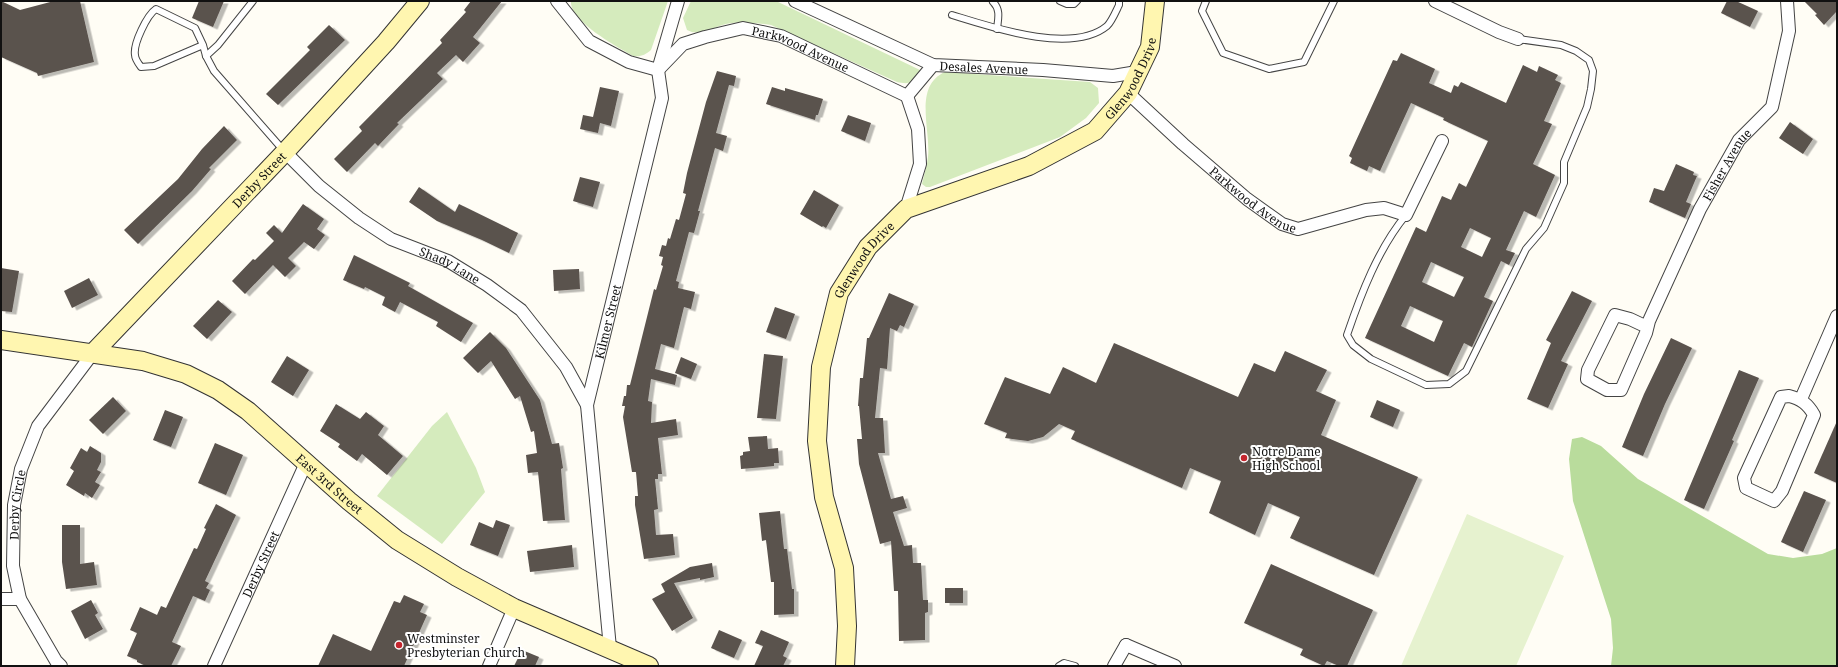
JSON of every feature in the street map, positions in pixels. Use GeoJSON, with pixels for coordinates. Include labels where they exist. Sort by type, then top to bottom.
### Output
{"type":"FeatureCollection","features":[{"type":"Feature","properties":{"kind":"street","name":"Derby Street"},"geometry":{"type":"LineString","coordinates":[[93,353],[285,152],[386,42],[420,1]]}},
{"type":"Feature","properties":{"kind":"street"},"geometry":{"type":"LineString","coordinates":[[557,1],[589,41],[629,62],[658,70]]}},
{"type":"Feature","properties":{"kind":"street","name":"Kilmer Street"},"geometry":{"type":"LineString","coordinates":[[610,648],[588,405],[662,98],[658,70],[678,1]]}},
{"type":"Feature","properties":{"kind":"street","name":"Desales Avenue"},"geometry":{"type":"LineString","coordinates":[[795,1],[933,65],[1043,70],[1113,76],[1137,72]]}},
{"type":"Feature","properties":{"kind":"street","name":"Glenwood Drive"},"geometry":{"type":"LineString","coordinates":[[844,666],[847,626],[844,568],[824,497],[817,441],[821,367],[839,294],[868,247],[906,209],[1029,166],[1095,131],[1128,93],[1150,47],[1155,1]]}},
{"type":"Feature","properties":{"kind":"street"},"geometry":{"type":"LineString","coordinates":[[1435,1],[1499,32],[1518,39]]}},
{"type":"Feature","properties":{"kind":"street","name":"Fisher Avenue"},"geometry":{"type":"LineString","coordinates":[[1647,327],[1630,319],[1615,315],[1588,370],[1587,379],[1607,390],[1621,390],[1647,327],[1700,209],[1739,140],[1772,107],[1789,31],[1787,1]]}},
{"type":"Feature","properties":{"kind":"street","name":"Parkwood Avenue"},"geometry":{"type":"LineString","coordinates":[[658,70],[682,44],[705,36],[743,28],[781,36],[907,96]]}},
{"type":"Feature","properties":{"kind":"street"},"geometry":{"type":"LineString","coordinates":[[906,209],[920,164],[918,128],[907,96],[933,65]]}},
{"type":"Feature","properties":{"kind":"street","name":"Parkwood Avenue"},"geometry":{"type":"LineString","coordinates":[[1128,93],[1236,189],[1282,224],[1298,229],[1366,210],[1384,208],[1406,216]]}},
{"type":"Feature","properties":{"kind":"street"},"geometry":{"type":"LineString","coordinates":[[1406,216],[1442,141]]}},
{"type":"Feature","properties":{"kind":"street","name":"Shady Lane"},"geometry":{"type":"LineString","coordinates":[[285,152],[319,186],[359,218],[391,239],[448,262],[487,285],[521,310],[566,367],[588,405]]}},
{"type":"Feature","properties":{"kind":"street"},"geometry":{"type":"LineString","coordinates":[[1801,399],[1837,316]]}},
{"type":"Feature","properties":{"kind":"street","name":"East 3rd Street"},"geometry":{"type":"LineString","coordinates":[[1,340],[143,361],[186,374],[218,390],[248,411],[349,502],[397,540],[456,577],[514,608],[649,666]]}},
{"type":"Feature","properties":{"kind":"street","name":"Derby Circle"},"geometry":{"type":"LineString","coordinates":[[61,666],[20,599],[13,566],[12,537],[14,505],[21,470],[38,426],[93,353]]}},
{"type":"Feature","properties":{"kind":"street"},"geometry":{"type":"LineString","coordinates":[[1789,396],[1801,399],[1810,408],[1814,415],[1782,491],[1774,501],[1746,488],[1744,478],[1781,397],[1789,396]]}},
{"type":"Feature","properties":{"kind":"street","name":"Derby Street"},"geometry":{"type":"LineString","coordinates":[[214,666],[306,463]]}},
{"type":"Feature","properties":{"kind":"street"},"geometry":{"type":"LineString","coordinates":[[1,599],[20,599]]}},
{"type":"Feature","properties":{"kind":"street"},"geometry":{"type":"LineString","coordinates":[[489,666],[514,608]]}},
{"type":"Feature","properties":{"kind":"street"},"geometry":{"type":"LineString","coordinates":[[1114,666],[1126,645]]}},
{"type":"Feature","properties":{"kind":"street"},"geometry":{"type":"LineString","coordinates":[[1120,666],[1126,645]]}},
{"type":"Feature","properties":{"kind":"street"},"geometry":{"type":"LineString","coordinates":[[1126,645],[1174,666]]}},
{"type":"Feature","properties":{"kind":"lane"},"geometry":{"type":"LineString","coordinates":[[206,56],[218,46],[253,1]]}},
{"type":"Feature","properties":{"kind":"lane"},"geometry":{"type":"LineString","coordinates":[[1060,1],[1067,4],[1074,4],[1077,1]]}},
{"type":"Feature","properties":{"kind":"lane"},"geometry":{"type":"LineString","coordinates":[[952,15],[1010,33],[1064,39],[1090,36],[1108,25],[1119,5],[1119,1]]}},
{"type":"Feature","properties":{"kind":"lane"},"geometry":{"type":"LineString","coordinates":[[1206,1],[1202,11],[1223,53],[1270,70],[1304,62],[1334,1]]}},
{"type":"Feature","properties":{"kind":"lane"},"geometry":{"type":"LineString","coordinates":[[993,2],[997,6],[999,12],[997,29]]}},
{"type":"Feature","properties":{"kind":"lane"},"geometry":{"type":"LineString","coordinates":[[203,44],[154,66],[140,67],[135,57],[134,47],[150,13],[156,9],[196,28],[203,44],[206,56],[214,71],[285,152]]}},
{"type":"Feature","properties":{"kind":"lane"},"geometry":{"type":"LineString","coordinates":[[1406,216],[1394,230],[1378,259],[1347,335],[1353,345],[1371,359],[1399,373],[1426,385],[1449,384],[1466,371],[1526,249],[1544,228],[1564,183],[1564,162],[1587,107],[1592,89],[1593,71],[1589,60],[1576,51],[1561,45],[1518,39]]}},
{"type":"Feature","properties":{"kind":"lane"},"geometry":{"type":"LineString","coordinates":[[1059,666],[1064,663],[1075,666]]}},
{"type":"Feature","properties":{"kind":"green space"},"geometry":{"type":"Polygon","coordinates":[[[571,1],[668,1],[651,50],[643,55],[633,56],[606,40],[586,25],[572,9],[571,1]]]}},
{"type":"Feature","properties":{"kind":"green space"},"geometry":{"type":"Polygon","coordinates":[[[691,1],[776,1],[920,70],[919,77],[909,83],[897,82],[771,25],[737,23],[726,24],[702,32],[692,32],[687,30],[683,18],[691,1]]]}},
{"type":"Feature","properties":{"kind":"green space"},"geometry":{"type":"Polygon","coordinates":[[[945,72],[1090,82],[1098,88],[1099,103],[1086,118],[1060,137],[930,187],[926,187],[922,184],[928,157],[926,98],[929,87],[935,79],[945,72]]]}},
{"type":"Feature","properties":{"kind":"green space"},"geometry":{"type":"Polygon","coordinates":[[[447,412],[476,468],[485,492],[442,544],[377,496],[432,426],[447,412]]]}},
{"type":"Feature","properties":{"kind":"green space"},"geometry":{"type":"Polygon","coordinates":[[[1582,437],[1601,446],[1638,479],[1768,554],[1793,558],[1822,554],[1837,548],[1837,666],[1611,666],[1613,648],[1611,619],[1573,501],[1569,459],[1572,439],[1582,437]]]}},
{"type":"Feature","properties":{"kind":"green space"},"geometry":{"type":"Polygon","coordinates":[[[1467,514],[1564,556],[1516,666],[1401,666],[1467,514]]]}},
{"type":"Feature","properties":{"kind":"building"},"geometry":{"type":"Polygon","coordinates":[[[1,1],[20,10],[54,1],[80,1],[94,62],[38,76],[37,73],[1,57],[1,1]]]}},
{"type":"Feature","properties":{"kind":"building"},"geometry":{"type":"Polygon","coordinates":[[[199,1],[224,1],[213,27],[192,18],[199,1]]]}},
{"type":"Feature","properties":{"kind":"building"},"geometry":{"type":"Polygon","coordinates":[[[471,1],[502,1],[473,37],[480,43],[463,62],[456,55],[437,73],[443,79],[397,123],[399,124],[378,146],[375,143],[347,172],[334,159],[362,131],[359,127],[442,43],[440,40],[466,12],[464,10],[471,1]]]}},
{"type":"Feature","properties":{"kind":"building"},"geometry":{"type":"Polygon","coordinates":[[[1727,1],[1736,1],[1758,11],[1750,27],[1721,13],[1727,1]]]}},
{"type":"Feature","properties":{"kind":"building"},"geometry":{"type":"Polygon","coordinates":[[[1804,1],[1837,1],[1837,11],[1824,25],[1815,15],[1817,14],[1804,1]]]}},
{"type":"Feature","properties":{"kind":"building"},"geometry":{"type":"Polygon","coordinates":[[[329,25],[345,40],[278,105],[266,94],[310,50],[307,47],[329,25]]]}},
{"type":"Feature","properties":{"kind":"building"},"geometry":{"type":"Polygon","coordinates":[[[1401,53],[1435,69],[1429,83],[1451,93],[1454,85],[1458,87],[1461,82],[1506,103],[1523,65],[1537,72],[1539,66],[1558,75],[1555,80],[1561,83],[1544,121],[1552,124],[1533,164],[1555,175],[1536,217],[1524,211],[1506,250],[1515,253],[1509,265],[1501,261],[1484,297],[1493,301],[1472,347],[1464,343],[1448,376],[1365,338],[1416,227],[1426,232],[1442,196],[1451,200],[1459,183],[1466,187],[1488,141],[1411,103],[1380,171],[1369,166],[1367,171],[1350,163],[1352,158],[1349,156],[1393,60],[1397,61],[1401,53]],[[1470,228],[1461,247],[1482,257],[1491,238],[1470,228]],[[1431,262],[1422,282],[1454,297],[1464,277],[1431,262]],[[1410,306],[1401,326],[1434,342],[1443,321],[1410,306]]]}},
{"type":"Feature","properties":{"kind":"building"},"geometry":{"type":"Polygon","coordinates":[[[717,71],[736,76],[734,86],[729,85],[716,133],[727,136],[723,151],[715,148],[698,211],[700,211],[694,233],[689,232],[676,281],[679,282],[678,288],[695,292],[691,309],[684,307],[674,348],[661,344],[655,369],[677,375],[675,385],[651,379],[648,401],[652,402],[651,423],[676,419],[678,435],[658,438],[662,474],[658,474],[658,479],[655,479],[658,509],[654,510],[656,535],[673,534],[675,555],[644,559],[635,505],[635,496],[638,496],[636,472],[632,472],[623,417],[625,406],[622,406],[624,396],[626,396],[627,385],[630,385],[654,289],[656,290],[663,266],[661,265],[663,257],[659,256],[662,245],[666,246],[668,238],[670,239],[676,219],[679,220],[686,194],[683,193],[687,173],[706,102],[717,71]]]}},
{"type":"Feature","properties":{"kind":"building"},"geometry":{"type":"Polygon","coordinates":[[[600,87],[619,91],[611,126],[600,123],[598,133],[580,129],[583,115],[593,117],[600,87]]]}},
{"type":"Feature","properties":{"kind":"building"},"geometry":{"type":"Polygon","coordinates":[[[772,87],[785,91],[785,88],[823,99],[815,120],[766,104],[772,87]]]}},
{"type":"Feature","properties":{"kind":"building"},"geometry":{"type":"Polygon","coordinates":[[[848,115],[871,123],[865,141],[841,131],[848,115]]]}},
{"type":"Feature","properties":{"kind":"building"},"geometry":{"type":"Polygon","coordinates":[[[1790,122],[1813,139],[1803,154],[1779,138],[1790,122]]]}},
{"type":"Feature","properties":{"kind":"building"},"geometry":{"type":"Polygon","coordinates":[[[224,126],[237,140],[209,168],[211,169],[192,191],[138,244],[124,230],[178,179],[202,149],[224,126]]]}},
{"type":"Feature","properties":{"kind":"building"},"geometry":{"type":"Polygon","coordinates":[[[1676,164],[1694,172],[1693,175],[1697,176],[1686,202],[1691,204],[1685,218],[1649,202],[1654,188],[1664,191],[1676,164]]]}},
{"type":"Feature","properties":{"kind":"building"},"geometry":{"type":"Polygon","coordinates":[[[580,177],[600,182],[593,207],[573,201],[580,177]]]}},
{"type":"Feature","properties":{"kind":"building"},"geometry":{"type":"Polygon","coordinates":[[[419,187],[455,212],[459,204],[518,233],[509,253],[437,221],[409,202],[419,187]]]}},
{"type":"Feature","properties":{"kind":"building"},"geometry":{"type":"Polygon","coordinates":[[[814,190],[839,205],[826,228],[800,214],[814,190]]]}},
{"type":"Feature","properties":{"kind":"building"},"geometry":{"type":"Polygon","coordinates":[[[303,204],[324,219],[317,229],[325,235],[314,249],[304,242],[288,258],[296,266],[285,277],[273,265],[245,294],[232,281],[253,259],[255,260],[274,241],[266,233],[274,225],[282,233],[303,204]]]}},
{"type":"Feature","properties":{"kind":"building"},"geometry":{"type":"Polygon","coordinates":[[[354,255],[410,283],[408,286],[473,323],[461,342],[436,326],[438,322],[400,302],[395,312],[382,305],[385,297],[365,287],[364,289],[343,280],[354,255]]]}},
{"type":"Feature","properties":{"kind":"building"},"geometry":{"type":"Polygon","coordinates":[[[1,268],[19,271],[12,312],[1,311],[1,268]]]}},
{"type":"Feature","properties":{"kind":"building"},"geometry":{"type":"Polygon","coordinates":[[[579,269],[580,289],[554,291],[553,270],[579,269]]]}},
{"type":"Feature","properties":{"kind":"building"},"geometry":{"type":"Polygon","coordinates":[[[89,278],[98,295],[72,308],[64,291],[89,278]]]}},
{"type":"Feature","properties":{"kind":"building"},"geometry":{"type":"Polygon","coordinates":[[[1572,291],[1592,301],[1561,361],[1568,364],[1548,408],[1527,399],[1551,343],[1546,340],[1572,291]]]}},
{"type":"Feature","properties":{"kind":"building"},"geometry":{"type":"Polygon","coordinates":[[[889,293],[914,304],[904,327],[900,325],[897,331],[890,328],[887,369],[880,368],[875,418],[883,418],[885,453],[878,453],[891,499],[903,496],[907,508],[893,512],[904,546],[912,545],[913,563],[921,563],[923,600],[928,600],[928,612],[925,613],[925,640],[899,641],[898,591],[894,591],[891,541],[880,544],[859,464],[857,439],[862,439],[858,406],[860,378],[863,378],[867,338],[869,338],[889,293]]]}},
{"type":"Feature","properties":{"kind":"building"},"geometry":{"type":"Polygon","coordinates":[[[218,300],[232,312],[207,339],[193,326],[218,300]]]}},
{"type":"Feature","properties":{"kind":"building"},"geometry":{"type":"Polygon","coordinates":[[[775,307],[795,314],[786,339],[766,332],[775,307]]]}},
{"type":"Feature","properties":{"kind":"building"},"geometry":{"type":"Polygon","coordinates":[[[490,332],[506,348],[540,400],[552,444],[559,443],[563,468],[561,469],[565,520],[543,521],[538,472],[528,473],[526,455],[537,453],[534,431],[531,432],[520,396],[515,399],[491,361],[478,373],[463,358],[490,332]]]}},
{"type":"Feature","properties":{"kind":"building"},"geometry":{"type":"Polygon","coordinates":[[[1671,338],[1692,348],[1665,404],[1643,456],[1622,447],[1644,394],[1671,338]]]}},
{"type":"Feature","properties":{"kind":"building","name":"Notre Dame High School"},"geometry":{"type":"Polygon","coordinates":[[[1114,343],[1238,397],[1254,363],[1275,372],[1285,351],[1327,370],[1316,391],[1336,400],[1321,435],[1418,477],[1374,575],[1290,538],[1300,517],[1268,503],[1255,535],[1209,513],[1221,481],[1190,468],[1182,488],[1071,439],[1075,431],[1059,424],[1043,437],[1028,441],[1005,438],[1007,433],[984,424],[1005,377],[1050,394],[1063,367],[1096,383],[1114,343]]]}},
{"type":"Feature","properties":{"kind":"building"},"geometry":{"type":"Polygon","coordinates":[[[764,354],[783,356],[776,419],[757,418],[764,354]]]}},
{"type":"Feature","properties":{"kind":"building"},"geometry":{"type":"Polygon","coordinates":[[[287,356],[309,370],[293,396],[271,382],[287,356]]]}},
{"type":"Feature","properties":{"kind":"building"},"geometry":{"type":"Polygon","coordinates":[[[681,357],[697,364],[691,379],[675,373],[681,357]]]}},
{"type":"Feature","properties":{"kind":"building"},"geometry":{"type":"Polygon","coordinates":[[[1739,370],[1759,378],[1732,440],[1734,441],[1704,509],[1684,500],[1739,370]]]}},
{"type":"Feature","properties":{"kind":"building"},"geometry":{"type":"Polygon","coordinates":[[[113,397],[126,411],[103,434],[89,420],[113,397]]]}},
{"type":"Feature","properties":{"kind":"building"},"geometry":{"type":"Polygon","coordinates":[[[1377,400],[1400,410],[1393,427],[1370,417],[1377,400]]]}},
{"type":"Feature","properties":{"kind":"building"},"geometry":{"type":"Polygon","coordinates":[[[336,404],[360,419],[366,412],[384,426],[378,435],[403,456],[387,475],[362,454],[357,461],[338,447],[340,444],[320,431],[336,404]]]}},
{"type":"Feature","properties":{"kind":"building"},"geometry":{"type":"Polygon","coordinates":[[[165,410],[183,417],[171,447],[153,440],[165,410]]]}},
{"type":"Feature","properties":{"kind":"building"},"geometry":{"type":"Polygon","coordinates":[[[1837,421],[1837,483],[1814,473],[1837,421]]]}},
{"type":"Feature","properties":{"kind":"building"},"geometry":{"type":"Polygon","coordinates":[[[767,436],[768,449],[778,448],[779,463],[774,463],[774,466],[741,469],[740,456],[743,455],[743,452],[750,451],[748,437],[767,436]]]}},
{"type":"Feature","properties":{"kind":"building"},"geometry":{"type":"Polygon","coordinates":[[[215,443],[243,455],[226,495],[198,483],[215,443]]]}},
{"type":"Feature","properties":{"kind":"building"},"geometry":{"type":"Polygon","coordinates":[[[90,446],[101,453],[101,462],[97,470],[101,472],[95,482],[100,485],[92,498],[85,493],[84,496],[66,485],[74,471],[70,468],[81,448],[87,452],[90,446]]]}},
{"type":"Feature","properties":{"kind":"building"},"geometry":{"type":"Polygon","coordinates":[[[1804,491],[1826,500],[1803,552],[1781,542],[1804,491]]]}},
{"type":"Feature","properties":{"kind":"building"},"geometry":{"type":"Polygon","coordinates":[[[216,504],[236,515],[205,581],[209,583],[206,588],[210,590],[205,601],[193,596],[172,642],[181,646],[171,666],[146,666],[137,662],[137,660],[127,656],[137,633],[130,630],[140,607],[157,615],[161,606],[166,608],[194,548],[197,549],[206,529],[204,528],[216,504]]]}},
{"type":"Feature","properties":{"kind":"building"},"geometry":{"type":"Polygon","coordinates":[[[780,511],[784,549],[787,549],[792,589],[794,589],[794,614],[774,615],[774,582],[771,582],[766,540],[762,541],[759,513],[780,511]]]}},
{"type":"Feature","properties":{"kind":"building"},"geometry":{"type":"Polygon","coordinates":[[[496,520],[510,525],[498,556],[470,545],[479,522],[493,528],[496,520]]]}},
{"type":"Feature","properties":{"kind":"building"},"geometry":{"type":"Polygon","coordinates":[[[62,525],[80,525],[80,564],[94,562],[97,585],[66,589],[62,562],[62,525]]]}},
{"type":"Feature","properties":{"kind":"building"},"geometry":{"type":"Polygon","coordinates":[[[572,545],[574,567],[530,572],[527,551],[572,545]]]}},
{"type":"Feature","properties":{"kind":"building"},"geometry":{"type":"Polygon","coordinates":[[[712,563],[714,577],[674,583],[693,618],[672,631],[652,599],[665,592],[661,584],[690,567],[712,563]]]}},
{"type":"Feature","properties":{"kind":"building"},"geometry":{"type":"Polygon","coordinates":[[[1271,564],[1373,610],[1347,666],[1339,666],[1327,661],[1324,666],[1300,655],[1303,649],[1244,623],[1271,564]]]}},
{"type":"Feature","properties":{"kind":"building"},"geometry":{"type":"Polygon","coordinates":[[[945,588],[963,588],[963,603],[945,603],[945,588]]]}},
{"type":"Feature","properties":{"kind":"building"},"geometry":{"type":"Polygon","coordinates":[[[404,595],[424,604],[420,612],[427,615],[404,666],[318,666],[333,634],[371,651],[394,601],[400,603],[404,595]]]}},
{"type":"Feature","properties":{"kind":"building"},"geometry":{"type":"Polygon","coordinates":[[[91,600],[98,613],[95,615],[103,629],[85,639],[71,611],[91,600]]]}},
{"type":"Feature","properties":{"kind":"building"},"geometry":{"type":"Polygon","coordinates":[[[719,630],[742,640],[734,658],[711,648],[719,630]]]}},
{"type":"Feature","properties":{"kind":"building"},"geometry":{"type":"Polygon","coordinates":[[[761,630],[789,642],[783,656],[787,658],[783,666],[754,666],[763,646],[755,643],[761,630]]]}},
{"type":"Feature","properties":{"kind":"building"},"geometry":{"type":"Polygon","coordinates":[[[522,650],[539,657],[535,666],[514,666],[522,650]]]}},
{"type":"Feature","properties":{"kind":"place","name":"Notre Dame High School"},"geometry":{"type":"Point","coordinates":[1244,458]}},
{"type":"Feature","properties":{"kind":"place","name":"Westminster Presbyterian Church"},"geometry":{"type":"Point","coordinates":[399,645]}}]}
